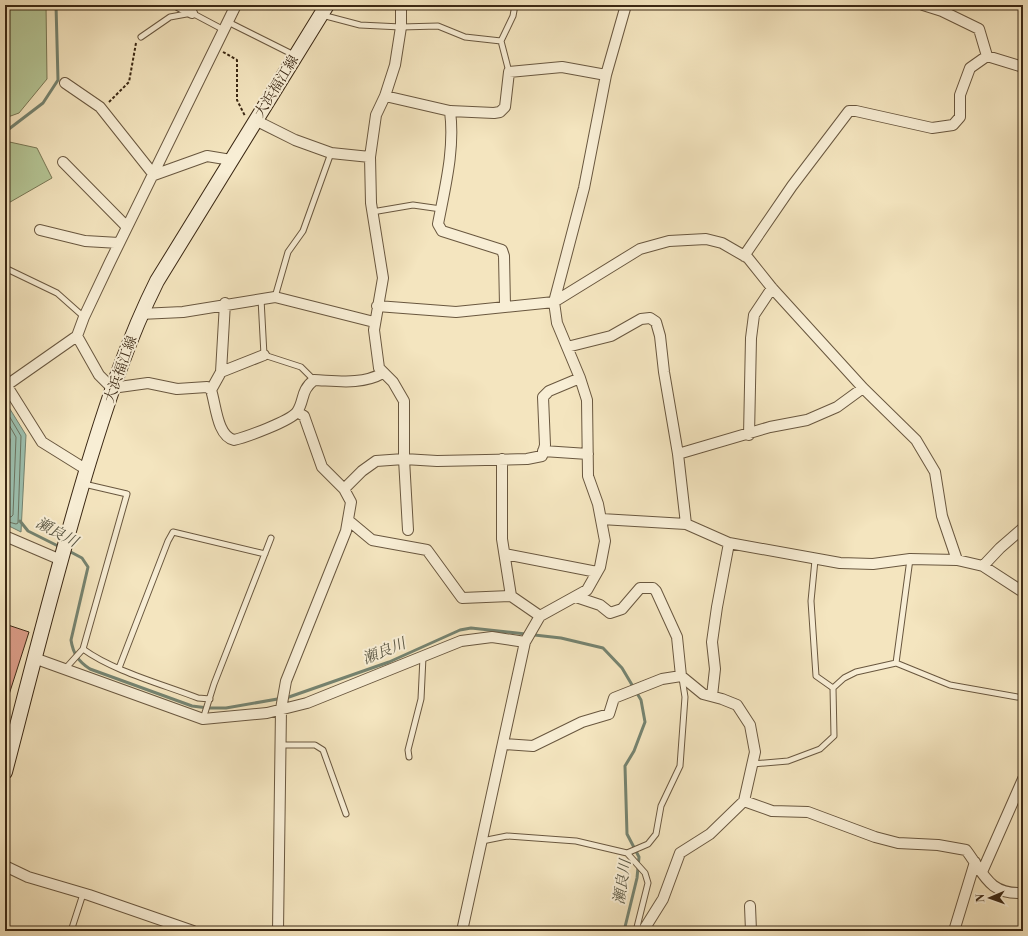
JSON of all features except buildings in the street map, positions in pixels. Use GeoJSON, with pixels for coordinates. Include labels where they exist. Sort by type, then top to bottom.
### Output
{"type":"FeatureCollection","features":[{"type":"Feature","properties":{"kind":"main road","name":"大浜福江線"},"geometry":{"type":"LineString","coordinates":[[5,772],[34,658],[83,483],[112,388],[140,314],[157,281],[324,10]]}},
{"type":"Feature","properties":{"kind":"street"},"geometry":{"type":"LineString","coordinates":[[178,5],[192,13]]}},
{"type":"Feature","properties":{"kind":"street"},"geometry":{"type":"LineString","coordinates":[[87,470],[42,442],[6,384],[77,336],[84,317],[127,227],[154,175],[236,5]]}},
{"type":"Feature","properties":{"kind":"street"},"geometry":{"type":"LineString","coordinates":[[400,5],[401,27],[395,65],[385,96],[376,115],[370,157],[372,212],[383,278],[374,322],[379,368],[393,382],[404,401],[404,459],[408,530]]}},
{"type":"Feature","properties":{"kind":"street"},"geometry":{"type":"LineString","coordinates":[[462,931],[504,744],[525,642],[540,616],[587,590],[598,572],[605,542],[601,519],[588,476],[588,400],[557,323],[554,302],[584,188],[606,75],[626,5]]}},
{"type":"Feature","properties":{"kind":"street"},"geometry":{"type":"LineString","coordinates":[[923,5],[942,11],[979,30],[987,56]]}},
{"type":"Feature","properties":{"kind":"street"},"geometry":{"type":"LineString","coordinates":[[987,56],[1023,67]]}},
{"type":"Feature","properties":{"kind":"street"},"geometry":{"type":"LineString","coordinates":[[744,256],[792,186],[849,111],[856,111],[932,128],[954,125],[960,117],[960,95],[970,68],[987,56]]}},
{"type":"Feature","properties":{"kind":"street"},"geometry":{"type":"LineString","coordinates":[[385,96],[450,111],[494,113],[500,112],[505,107],[508,72],[562,67],[606,75]]}},
{"type":"Feature","properties":{"kind":"street"},"geometry":{"type":"LineString","coordinates":[[65,83],[101,110],[154,175]]}},
{"type":"Feature","properties":{"kind":"street"},"geometry":{"type":"LineString","coordinates":[[450,111],[452,131],[438,224],[442,231],[502,250],[504,256],[505,306]]}},
{"type":"Feature","properties":{"kind":"street"},"geometry":{"type":"LineString","coordinates":[[253,124],[331,153],[370,157]]}},
{"type":"Feature","properties":{"kind":"street"},"geometry":{"type":"LineString","coordinates":[[154,175],[207,156],[231,160]]}},
{"type":"Feature","properties":{"kind":"street"},"geometry":{"type":"LineString","coordinates":[[64,162],[127,227]]}},
{"type":"Feature","properties":{"kind":"street"},"geometry":{"type":"LineString","coordinates":[[40,230],[85,241],[120,243]]}},
{"type":"Feature","properties":{"kind":"street"},"geometry":{"type":"LineString","coordinates":[[377,306],[456,312],[554,302],[640,249],[669,241],[706,239],[722,243],[744,256],[863,388],[916,440],[935,472],[942,516],[957,560]]}},
{"type":"Feature","properties":{"kind":"street"},"geometry":{"type":"LineString","coordinates":[[749,435],[751,338],[754,315],[772,288]]}},
{"type":"Feature","properties":{"kind":"street"},"geometry":{"type":"LineString","coordinates":[[140,314],[183,312],[275,297],[374,322]]}},
{"type":"Feature","properties":{"kind":"street"},"geometry":{"type":"LineString","coordinates":[[211,390],[221,372],[225,304]]}},
{"type":"Feature","properties":{"kind":"street"},"geometry":{"type":"LineString","coordinates":[[567,347],[611,336],[641,319],[650,318],[656,322],[660,336],[664,372],[678,454],[686,524]]}},
{"type":"Feature","properties":{"kind":"street"},"geometry":{"type":"LineString","coordinates":[[77,336],[98,375],[112,388],[148,383],[177,389],[207,387],[211,390],[223,433],[228,439],[234,440],[286,420],[297,412],[306,386],[314,380],[358,381],[376,377],[384,373]]}},
{"type":"Feature","properties":{"kind":"street"},"geometry":{"type":"LineString","coordinates":[[221,372],[264,355]]}},
{"type":"Feature","properties":{"kind":"street"},"geometry":{"type":"LineString","coordinates":[[344,489],[362,471],[376,461],[404,459],[437,461],[536,458],[542,456],[545,445],[543,397],[548,391],[580,378]]}},
{"type":"Feature","properties":{"kind":"street"},"geometry":{"type":"LineString","coordinates":[[678,454],[749,435],[770,427],[807,420],[837,407],[863,388]]}},
{"type":"Feature","properties":{"kind":"street"},"geometry":{"type":"LineString","coordinates":[[278,931],[281,709],[286,681],[346,531],[351,502],[344,489],[322,467],[304,416],[297,412]]}},
{"type":"Feature","properties":{"kind":"street"},"geometry":{"type":"LineString","coordinates":[[543,451],[588,454]]}},
{"type":"Feature","properties":{"kind":"street"},"geometry":{"type":"LineString","coordinates":[[502,459],[502,539],[511,596]]}},
{"type":"Feature","properties":{"kind":"street"},"geometry":{"type":"LineString","coordinates":[[601,519],[686,524],[729,543],[815,560],[840,563],[873,564],[910,559],[957,560],[982,566],[1023,592]]}},
{"type":"Feature","properties":{"kind":"street"},"geometry":{"type":"LineString","coordinates":[[348,520],[372,540],[427,550],[462,598],[511,596],[540,616]]}},
{"type":"Feature","properties":{"kind":"street"},"geometry":{"type":"LineString","coordinates":[[982,566],[1023,528]]}},
{"type":"Feature","properties":{"kind":"street"},"geometry":{"type":"LineString","coordinates":[[5,536],[61,560]]}},
{"type":"Feature","properties":{"kind":"street"},"geometry":{"type":"LineString","coordinates":[[712,696],[714,669],[712,642],[729,543]]}},
{"type":"Feature","properties":{"kind":"street"},"geometry":{"type":"LineString","coordinates":[[505,554],[598,572]]}},
{"type":"Feature","properties":{"kind":"street"},"geometry":{"type":"LineString","coordinates":[[576,597],[600,605],[610,613],[622,609],[640,588],[653,588],[656,591],[677,637],[681,676],[703,694],[737,705],[750,725],[754,745],[752,764],[744,802],[710,834],[680,853],[663,899],[643,931]]}},
{"type":"Feature","properties":{"kind":"street"},"geometry":{"type":"LineString","coordinates":[[34,658],[203,719],[267,713],[307,703],[461,641],[492,637],[525,642]]}},
{"type":"Feature","properties":{"kind":"street"},"geometry":{"type":"LineString","coordinates":[[504,744],[533,746],[582,722],[609,714],[614,698],[662,679],[681,676]]}},
{"type":"Feature","properties":{"kind":"street"},"geometry":{"type":"LineString","coordinates":[[982,872],[1023,779]]}},
{"type":"Feature","properties":{"kind":"street"},"geometry":{"type":"LineString","coordinates":[[744,802],[772,811],[808,812],[875,837],[898,843],[938,845],[966,850],[994,888],[1009,894],[1023,893]]}},
{"type":"Feature","properties":{"kind":"street"},"geometry":{"type":"LineString","coordinates":[[954,931],[975,862]]}},
{"type":"Feature","properties":{"kind":"street"},"geometry":{"type":"LineString","coordinates":[[5,866],[28,877],[193,931]]}},
{"type":"Feature","properties":{"kind":"street"},"geometry":{"type":"LineString","coordinates":[[750,906],[751,931]]}},
{"type":"Feature","properties":{"kind":"lane"},"geometry":{"type":"LineString","coordinates":[[508,72],[501,41],[513,16],[515,5]]}},
{"type":"Feature","properties":{"kind":"lane"},"geometry":{"type":"LineString","coordinates":[[324,10],[360,25],[401,27],[438,26],[466,37],[501,41]]}},
{"type":"Feature","properties":{"kind":"lane"},"geometry":{"type":"LineString","coordinates":[[141,36],[170,17],[192,13],[295,56]]}},
{"type":"Feature","properties":{"kind":"lane"},"geometry":{"type":"LineString","coordinates":[[275,297],[288,252],[303,231],[331,153]]}},
{"type":"Feature","properties":{"kind":"lane"},"geometry":{"type":"LineString","coordinates":[[372,212],[413,205],[441,209]]}},
{"type":"Feature","properties":{"kind":"lane"},"geometry":{"type":"LineString","coordinates":[[5,268],[57,293],[84,317]]}},
{"type":"Feature","properties":{"kind":"lane"},"geometry":{"type":"LineString","coordinates":[[262,299],[264,355],[301,367],[314,380]]}},
{"type":"Feature","properties":{"kind":"lane"},"geometry":{"type":"LineString","coordinates":[[65,669],[83,649],[127,494],[83,483]]}},
{"type":"Feature","properties":{"kind":"lane"},"geometry":{"type":"LineString","coordinates":[[119,668],[168,541],[173,532],[265,554]]}},
{"type":"Feature","properties":{"kind":"lane"},"geometry":{"type":"LineString","coordinates":[[203,719],[271,538]]}},
{"type":"Feature","properties":{"kind":"lane"},"geometry":{"type":"LineString","coordinates":[[896,663],[910,559]]}},
{"type":"Feature","properties":{"kind":"lane"},"geometry":{"type":"LineString","coordinates":[[815,560],[811,600],[816,676],[832,688]]}},
{"type":"Feature","properties":{"kind":"lane"},"geometry":{"type":"LineString","coordinates":[[83,649],[96,659],[198,698],[210,699]]}},
{"type":"Feature","properties":{"kind":"lane"},"geometry":{"type":"LineString","coordinates":[[409,757],[408,750],[421,699],[423,657]]}},
{"type":"Feature","properties":{"kind":"lane"},"geometry":{"type":"LineString","coordinates":[[832,688],[844,678],[856,672],[896,663],[950,685],[1023,698]]}},
{"type":"Feature","properties":{"kind":"lane"},"geometry":{"type":"LineString","coordinates":[[627,853],[648,844],[656,834],[661,806],[680,766],[685,697],[681,676]]}},
{"type":"Feature","properties":{"kind":"lane"},"geometry":{"type":"LineString","coordinates":[[752,764],[788,761],[820,749],[834,736],[832,688]]}},
{"type":"Feature","properties":{"kind":"lane"},"geometry":{"type":"LineString","coordinates":[[280,745],[315,745],[323,750],[346,814]]}},
{"type":"Feature","properties":{"kind":"lane"},"geometry":{"type":"LineString","coordinates":[[481,841],[507,836],[576,841],[627,853],[645,873],[648,883],[636,931]]}},
{"type":"Feature","properties":{"kind":"lane"},"geometry":{"type":"LineString","coordinates":[[71,931],[83,894]]}},
{"type":"Feature","properties":{"kind":"path"},"geometry":{"type":"LineString","coordinates":[[101,110],[129,82],[136,41],[141,36]]}},
{"type":"Feature","properties":{"kind":"path"},"geometry":{"type":"LineString","coordinates":[[216,47],[237,60],[237,100],[253,124]]}},
{"type":"Feature","properties":{"kind":"shaded area"},"geometry":{"type":"Polygon","coordinates":[[[5,5],[46,5],[47,79],[19,113],[5,118],[5,5]]]}},
{"type":"Feature","properties":{"kind":"shaded area"},"geometry":{"type":"Polygon","coordinates":[[[5,141],[37,148],[52,178],[5,205],[5,141]]]}},
{"type":"Feature","properties":{"kind":"water"},"geometry":{"type":"Polygon","coordinates":[[[5,401],[26,435],[21,532],[5,524],[5,401]]]}},
{"type":"Feature","properties":{"kind":"waterway"},"geometry":{"type":"LineString","coordinates":[[5,132],[43,103],[58,80],[56,5]]}},
{"type":"Feature","properties":{"kind":"waterway","name":"瀬良川"},"geometry":{"type":"LineString","coordinates":[[20,521],[28,531],[60,547]]}},
{"type":"Feature","properties":{"kind":"waterway","name":"瀬良川"},"geometry":{"type":"LineString","coordinates":[[67,550],[82,558],[88,567],[71,640],[73,649],[80,660],[90,669],[192,706],[226,708],[289,697],[389,662],[460,630],[471,628],[561,638],[603,648],[622,668],[641,700],[645,722],[634,751],[625,766],[627,834],[639,857],[637,878],[624,931]]}}]}
